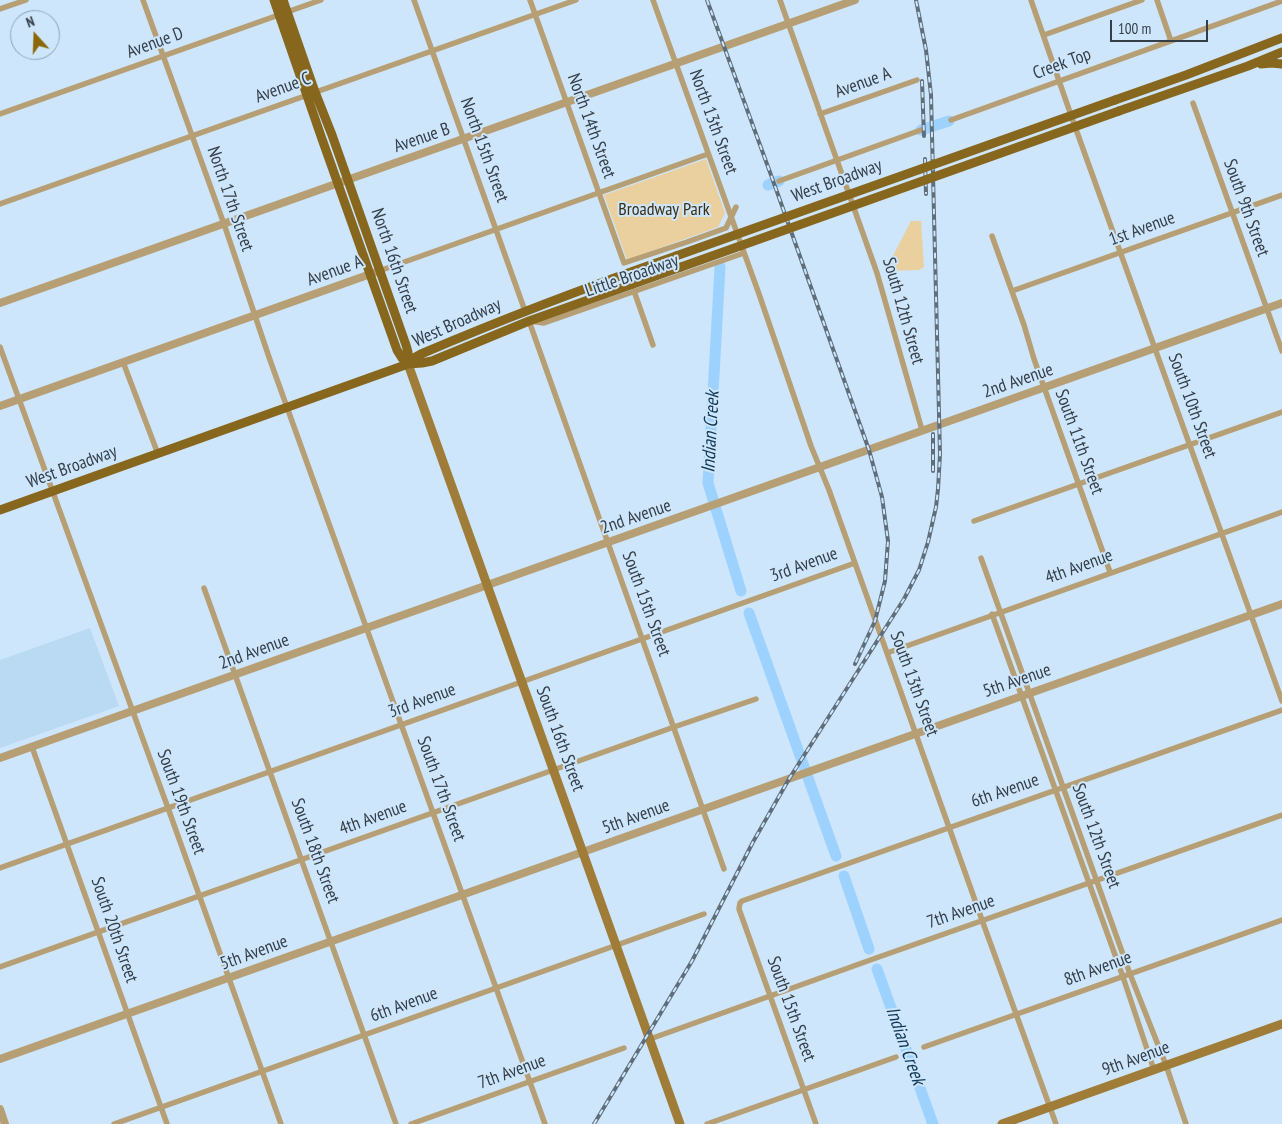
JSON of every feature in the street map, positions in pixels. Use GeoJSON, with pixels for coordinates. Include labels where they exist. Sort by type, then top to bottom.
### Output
{"type":"FeatureCollection","features":[{"type":"Feature","properties":{"kind":"main road","name":"North 16th Street"},"geometry":{"type":"LineString","coordinates":[[274,0],[283,13],[311,94],[337,184],[406,345],[408,364]]}},
{"type":"Feature","properties":{"kind":"main road","name":"North 16th Street"},"geometry":{"type":"LineString","coordinates":[[283,0],[283,13]]}},
{"type":"Feature","properties":{"kind":"main road","name":"West Broadway"},"geometry":{"type":"LineString","coordinates":[[408,364],[421,354],[525,311],[1186,75],[1282,38]]}},
{"type":"Feature","properties":{"kind":"main road","name":"West Broadway"},"geometry":{"type":"LineString","coordinates":[[0,510],[408,364],[422,364],[437,359],[529,321],[1248,66],[1282,52]]}},
{"type":"Feature","properties":{"kind":"main road"},"geometry":{"type":"LineString","coordinates":[[1248,66],[1270,63],[1282,64]]}},
{"type":"Feature","properties":{"kind":"main road","name":"North 16th Street"},"geometry":{"type":"LineString","coordinates":[[311,94],[348,180],[375,272]]}},
{"type":"Feature","properties":{"kind":"main road","name":"South 16th Street"},"geometry":{"type":"LineString","coordinates":[[408,364],[680,1124]]}},
{"type":"Feature","properties":{"kind":"main road","name":"9th Avenue"},"geometry":{"type":"LineString","coordinates":[[1002,1124],[1282,1024]]}},
{"type":"Feature","properties":{"kind":"street"},"geometry":{"type":"LineString","coordinates":[[0,9],[26,0]]}},
{"type":"Feature","properties":{"kind":"street","name":"North 17th Street"},"geometry":{"type":"LineString","coordinates":[[143,0],[288,408]]}},
{"type":"Feature","properties":{"kind":"street","name":"Avenue D"},"geometry":{"type":"LineString","coordinates":[[0,114],[321,0]]}},
{"type":"Feature","properties":{"kind":"street","name":"North 15th Street"},"geometry":{"type":"LineString","coordinates":[[414,0],[525,311]]}},
{"type":"Feature","properties":{"kind":"street","name":"North 14th Street"},"geometry":{"type":"LineString","coordinates":[[530,0],[624,263],[726,228],[730,216]]}},
{"type":"Feature","properties":{"kind":"street","name":"Avenue C"},"geometry":{"type":"LineString","coordinates":[[0,204],[576,0]]}},
{"type":"Feature","properties":{"kind":"street","name":"North 13th Street"},"geometry":{"type":"LineString","coordinates":[[653,0],[744,254]]}},
{"type":"Feature","properties":{"kind":"street","name":"South 12th Street"},"geometry":{"type":"LineString","coordinates":[[780,0],[876,272],[922,430]]}},
{"type":"Feature","properties":{"kind":"street","name":"Avenue B"},"geometry":{"type":"LineString","coordinates":[[0,304],[855,0]]}},
{"type":"Feature","properties":{"kind":"street","name":"South 10th Street"},"geometry":{"type":"LineString","coordinates":[[1031,0],[1282,701]]}},
{"type":"Feature","properties":{"kind":"street"},"geometry":{"type":"LineString","coordinates":[[1044,35],[1142,0]]}},
{"type":"Feature","properties":{"kind":"street"},"geometry":{"type":"LineString","coordinates":[[1157,0],[1172,41]]}},
{"type":"Feature","properties":{"kind":"street","name":"Creek Top"},"geometry":{"type":"LineString","coordinates":[[950,120],[1282,1]]}},
{"type":"Feature","properties":{"kind":"street","name":"Avenue A"},"geometry":{"type":"LineString","coordinates":[[820,114],[917,80]]}},
{"type":"Feature","properties":{"kind":"street","name":"South 9th Street"},"geometry":{"type":"LineString","coordinates":[[1193,103],[1282,351]]}},
{"type":"Feature","properties":{"kind":"street"},"geometry":{"type":"LineString","coordinates":[[779,181],[921,130]]}},
{"type":"Feature","properties":{"kind":"street","name":"Avenue A"},"geometry":{"type":"LineString","coordinates":[[0,406],[708,154]]}},
{"type":"Feature","properties":{"kind":"street","name":"1st Avenue"},"geometry":{"type":"LineString","coordinates":[[1012,291],[1282,195]]}},
{"type":"Feature","properties":{"kind":"street"},"geometry":{"type":"LineString","coordinates":[[730,216],[736,207]]}},
{"type":"Feature","properties":{"kind":"street","name":"South 11th Street"},"geometry":{"type":"LineString","coordinates":[[992,236],[1110,572]]}},
{"type":"Feature","properties":{"kind":"street","name":"Little Broadway"},"geometry":{"type":"LineString","coordinates":[[529,321],[544,323],[744,254]]}},
{"type":"Feature","properties":{"kind":"street","name":"South 13th Street"},"geometry":{"type":"LineString","coordinates":[[744,254],[811,446],[855,563],[1056,1124]]}},
{"type":"Feature","properties":{"kind":"street"},"geometry":{"type":"LineString","coordinates":[[634,291],[653,345]]}},
{"type":"Feature","properties":{"kind":"street","name":"2nd Avenue"},"geometry":{"type":"LineString","coordinates":[[0,758],[1282,303]]}},
{"type":"Feature","properties":{"kind":"street","name":"South 15th Street"},"geometry":{"type":"LineString","coordinates":[[529,321],[724,869]]}},
{"type":"Feature","properties":{"kind":"street","name":"South 19th Street"},"geometry":{"type":"LineString","coordinates":[[0,347],[168,808],[280,1124]]}},
{"type":"Feature","properties":{"kind":"street"},"geometry":{"type":"LineString","coordinates":[[123,362],[158,454]]}},
{"type":"Feature","properties":{"kind":"street","name":"South 17th Street"},"geometry":{"type":"LineString","coordinates":[[288,408],[545,1124]]}},
{"type":"Feature","properties":{"kind":"street"},"geometry":{"type":"LineString","coordinates":[[974,521],[1282,412]]}},
{"type":"Feature","properties":{"kind":"street","name":"4th Avenue"},"geometry":{"type":"LineString","coordinates":[[886,653],[1282,512]]}},
{"type":"Feature","properties":{"kind":"street","name":"South 12th Street"},"geometry":{"type":"LineString","coordinates":[[981,558],[1000,611],[1039,743],[1154,1070]]}},
{"type":"Feature","properties":{"kind":"street","name":"3rd Avenue"},"geometry":{"type":"LineString","coordinates":[[0,868],[855,563]]}},
{"type":"Feature","properties":{"kind":"street","name":"South 18th Street"},"geometry":{"type":"LineString","coordinates":[[204,588],[396,1124]]}},
{"type":"Feature","properties":{"kind":"street","name":"5th Avenue"},"geometry":{"type":"LineString","coordinates":[[0,1059],[1282,604]]}},
{"type":"Feature","properties":{"kind":"street","name":"South 12th Street"},"geometry":{"type":"LineString","coordinates":[[992,614],[1063,787],[1186,1124]]}},
{"type":"Feature","properties":{"kind":"street","name":"4th Avenue"},"geometry":{"type":"LineString","coordinates":[[0,967],[756,699]]}},
{"type":"Feature","properties":{"kind":"street","name":"6th Avenue"},"geometry":{"type":"LineString","coordinates":[[740,904],[744,900],[1282,710]]}},
{"type":"Feature","properties":{"kind":"street","name":"South 20th Street"},"geometry":{"type":"LineString","coordinates":[[32,747],[167,1124]]}},
{"type":"Feature","properties":{"kind":"street","name":"7th Avenue"},"geometry":{"type":"LineString","coordinates":[[650,1039],[1282,815]]}},
{"type":"Feature","properties":{"kind":"street","name":"South 15th Street"},"geometry":{"type":"LineString","coordinates":[[740,904],[739,909],[816,1124]]}},
{"type":"Feature","properties":{"kind":"street","name":"6th Avenue"},"geometry":{"type":"LineString","coordinates":[[114,1124],[704,914]]}},
{"type":"Feature","properties":{"kind":"street","name":"8th Avenue"},"geometry":{"type":"LineString","coordinates":[[924,1047],[1282,920]]}},
{"type":"Feature","properties":{"kind":"street","name":"7th Avenue"},"geometry":{"type":"LineString","coordinates":[[411,1124],[624,1048]]}},
{"type":"Feature","properties":{"kind":"street"},"geometry":{"type":"LineString","coordinates":[[707,1124],[896,1057]]}},
{"type":"Feature","properties":{"kind":"street"},"geometry":{"type":"LineString","coordinates":[[0,1109],[5,1124]]}},
{"type":"Feature","properties":{"kind":"shaded area"},"geometry":{"type":"Polygon","coordinates":[[[90,628],[119,706],[0,748],[0,660],[90,628]]]}},
{"type":"Feature","properties":{"kind":"green space","name":"Broadway Park"},"geometry":{"type":"Polygon","coordinates":[[[706,159],[725,213],[718,227],[627,260],[604,195],[706,159]]]}},
{"type":"Feature","properties":{"kind":"green space"},"geometry":{"type":"Polygon","coordinates":[[[911,221],[921,221],[924,267],[919,270],[885,271],[911,221]]]}},
{"type":"Feature","properties":{"kind":"waterway","name":"Indian Creek"},"geometry":{"type":"LineString","coordinates":[[921,130],[949,121]]}},
{"type":"Feature","properties":{"kind":"waterway","name":"Indian Creek"},"geometry":{"type":"LineString","coordinates":[[768,185],[779,181]]}},
{"type":"Feature","properties":{"kind":"waterway","name":"Indian Creek"},"geometry":{"type":"LineString","coordinates":[[720,267],[708,483],[741,591]]}},
{"type":"Feature","properties":{"kind":"waterway","name":"Indian Creek"},"geometry":{"type":"LineString","coordinates":[[749,613],[836,856]]}},
{"type":"Feature","properties":{"kind":"waterway","name":"Indian Creek"},"geometry":{"type":"LineString","coordinates":[[844,876],[869,949]]}},
{"type":"Feature","properties":{"kind":"waterway","name":"Indian Creek"},"geometry":{"type":"LineString","coordinates":[[877,969],[933,1124]]}},
{"type":"Feature","properties":{"kind":"railway"},"geometry":{"type":"LineString","coordinates":[[707,0],[869,450],[882,497],[888,541],[885,581],[875,621],[855,664]]}},
{"type":"Feature","properties":{"kind":"railway"},"geometry":{"type":"LineString","coordinates":[[594,1124],[692,961],[753,842],[789,779],[904,599],[919,570],[928,542],[936,507],[940,454],[931,95],[926,50],[916,0]]}},
{"type":"Feature","properties":{"kind":"railway"},"geometry":{"type":"LineString","coordinates":[[922,81],[924,136]]}},
{"type":"Feature","properties":{"kind":"railway"},"geometry":{"type":"LineString","coordinates":[[925,159],[926,194]]}},
{"type":"Feature","properties":{"kind":"railway"},"geometry":{"type":"LineString","coordinates":[[933,434],[933,471]]}}]}
